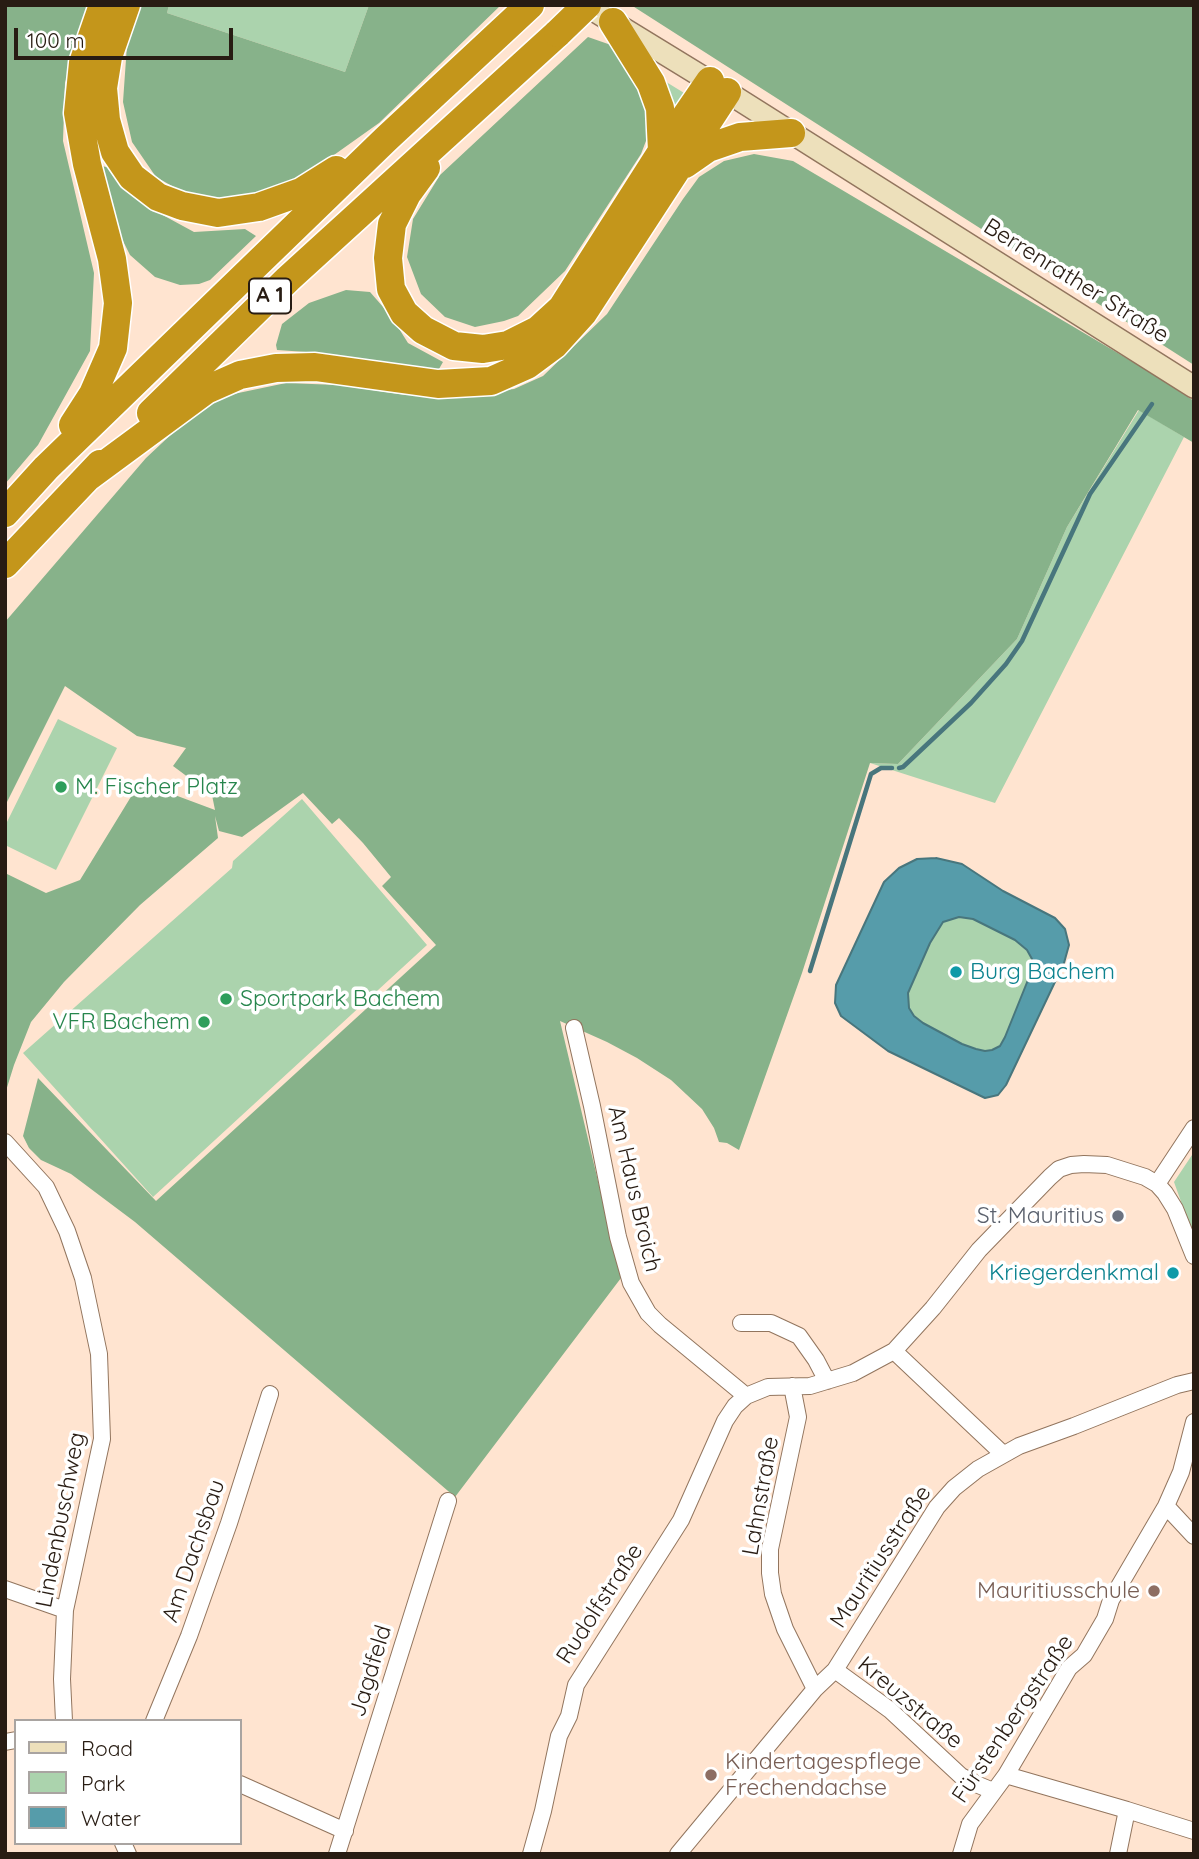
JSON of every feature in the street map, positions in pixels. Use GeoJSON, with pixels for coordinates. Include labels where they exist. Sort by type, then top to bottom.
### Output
{"type":"FeatureCollection","features":[{"type":"Feature","properties":{"kind":"highway"},"geometry":{"type":"LineString","coordinates":[[46,468],[93,394],[113,348],[118,303],[112,259],[87,164],[78,113],[83,64],[103,5]]}},
{"type":"Feature","properties":{"kind":"highway"},"geometry":{"type":"LineString","coordinates":[[126,5],[108,57],[103,88],[106,120],[115,152],[132,177],[158,197],[182,206],[218,213],[259,207],[301,192],[386,139]]}},
{"type":"Feature","properties":{"kind":"highway","name":"A 1"},"geometry":{"type":"LineString","coordinates":[[5,564],[88,477],[288,278],[586,5]]}},
{"type":"Feature","properties":{"kind":"highway","name":"A 1"},"geometry":{"type":"LineString","coordinates":[[5,513],[46,468],[386,139],[529,7]]}},
{"type":"Feature","properties":{"kind":"highway"},"geometry":{"type":"LineString","coordinates":[[88,477],[206,390],[240,375],[276,368],[315,367],[438,384],[491,381],[527,365],[554,345],[583,313],[668,161],[660,108],[651,83],[613,22]]}},
{"type":"Feature","properties":{"kind":"highway"},"geometry":{"type":"LineString","coordinates":[[459,122],[407,194],[393,223],[388,258],[391,289],[404,313],[423,330],[454,345],[483,349],[508,345],[538,330],[562,308],[668,161],[718,86]]}},
{"type":"Feature","properties":{"kind":"highway"},"geometry":{"type":"LineString","coordinates":[[668,161],[740,137],[791,133]]}},
{"type":"Feature","properties":{"kind":"main road","name":"Berrenrather Straße"},"geometry":{"type":"LineString","coordinates":[[586,5],[1194,387]]}},
{"type":"Feature","properties":{"kind":"street","name":"Am Haus Broich"},"geometry":{"type":"LineString","coordinates":[[574,1028],[618,1237],[631,1283],[648,1312],[660,1325],[746,1396]]}},
{"type":"Feature","properties":{"kind":"street"},"geometry":{"type":"LineString","coordinates":[[1157,1184],[1194,1128]]}},
{"type":"Feature","properties":{"kind":"street","name":"Lindenbuschweg"},"geometry":{"type":"LineString","coordinates":[[5,1142],[46,1187],[67,1231],[83,1278],[99,1354],[102,1439],[65,1610],[62,1679],[64,1719]]}},
{"type":"Feature","properties":{"kind":"street"},"geometry":{"type":"LineString","coordinates":[[746,1396],[768,1387],[810,1386],[827,1381],[853,1373],[894,1351],[933,1308],[979,1250],[1059,1169],[1071,1165],[1107,1165],[1145,1177],[1157,1184],[1175,1209],[1194,1256]]}},
{"type":"Feature","properties":{"kind":"street"},"geometry":{"type":"LineString","coordinates":[[741,1323],[771,1324],[799,1336],[827,1381]]}},
{"type":"Feature","properties":{"kind":"street"},"geometry":{"type":"LineString","coordinates":[[894,1351],[1003,1454]]}},
{"type":"Feature","properties":{"kind":"street","name":"Mauritiusstraße"},"geometry":{"type":"LineString","coordinates":[[678,1854],[815,1689],[835,1670],[937,1507],[954,1488],[978,1469],[1019,1446],[1177,1385],[1194,1381]]}},
{"type":"Feature","properties":{"kind":"street","name":"Lahnstraße"},"geometry":{"type":"LineString","coordinates":[[792,1386],[799,1417],[771,1549],[770,1573],[779,1612],[815,1689]]}},
{"type":"Feature","properties":{"kind":"street","name":"Am Dachsbau"},"geometry":{"type":"LineString","coordinates":[[155,1719],[194,1623],[270,1394]]}},
{"type":"Feature","properties":{"kind":"street","name":"Rudolfstraße"},"geometry":{"type":"LineString","coordinates":[[531,1854],[544,1811],[559,1736],[569,1716],[576,1685],[681,1520],[725,1421],[746,1396]]}},
{"type":"Feature","properties":{"kind":"street","name":"Fürstenbergstraße"},"geometry":{"type":"LineString","coordinates":[[961,1854],[970,1824],[1006,1775],[1069,1668],[1084,1655],[1105,1619],[1111,1600],[1166,1506],[1181,1472],[1194,1422]]}},
{"type":"Feature","properties":{"kind":"street","name":"Jagdfeld"},"geometry":{"type":"LineString","coordinates":[[337,1854],[448,1501]]}},
{"type":"Feature","properties":{"kind":"street"},"geometry":{"type":"LineString","coordinates":[[1166,1506],[1194,1536]]}},
{"type":"Feature","properties":{"kind":"street"},"geometry":{"type":"LineString","coordinates":[[5,1589],[65,1610]]}},
{"type":"Feature","properties":{"kind":"street","name":"Kreuzstraße"},"geometry":{"type":"LineString","coordinates":[[835,1670],[890,1710],[961,1776],[993,1791]]}},
{"type":"Feature","properties":{"kind":"street"},"geometry":{"type":"LineString","coordinates":[[1006,1775],[1194,1831]]}},
{"type":"Feature","properties":{"kind":"street"},"geometry":{"type":"LineString","coordinates":[[242,1785],[345,1830]]}},
{"type":"Feature","properties":{"kind":"street"},"geometry":{"type":"LineString","coordinates":[[1118,1854],[1127,1810]]}},
{"type":"Feature","properties":{"kind":"green space"},"geometry":{"type":"Polygon","coordinates":[[[5,5],[89,5],[65,83],[63,141],[94,273],[90,351],[38,445],[5,484],[5,5]]]}},
{"type":"Feature","properties":{"kind":"green space"},"geometry":{"type":"Polygon","coordinates":[[[141,5],[169,5],[167,13],[345,72],[369,5],[501,5],[379,123],[310,172],[268,194],[231,201],[195,199],[156,177],[132,142],[123,102],[127,45],[141,5]]]}},
{"type":"Feature","properties":{"kind":"green space"},"geometry":{"type":"Polygon","coordinates":[[[169,5],[369,5],[345,72],[167,13],[169,5]]]}},
{"type":"Feature","properties":{"kind":"green space"},"geometry":{"type":"Polygon","coordinates":[[[631,5],[1194,5],[1194,365],[631,5]]]}},
{"type":"Feature","properties":{"kind":"green space"},"geometry":{"type":"Polygon","coordinates":[[[588,37],[611,45],[647,103],[649,133],[641,154],[565,271],[518,316],[475,327],[445,317],[421,294],[407,257],[413,219],[440,175],[588,37]]]}},
{"type":"Feature","properties":{"kind":"green space"},"geometry":{"type":"Polygon","coordinates":[[[663,80],[689,96],[676,121],[663,80]]]}},
{"type":"Feature","properties":{"kind":"green space"},"geometry":{"type":"Polygon","coordinates":[[[754,154],[793,161],[1155,375],[1194,401],[1194,443],[1138,410],[1067,527],[1017,639],[898,764],[870,763],[802,973],[739,1150],[719,1142],[702,1109],[671,1080],[607,1042],[560,1021],[621,1278],[455,1497],[135,1222],[71,1174],[41,1160],[29,1148],[23,1136],[38,1078],[156,1201],[436,945],[382,886],[391,877],[363,843],[339,818],[332,824],[303,793],[242,837],[219,831],[215,816],[218,838],[140,905],[64,982],[31,1022],[5,1094],[5,873],[46,893],[80,880],[140,782],[215,810],[212,795],[173,766],[186,748],[137,736],[65,686],[5,806],[5,622],[146,458],[178,428],[224,396],[286,383],[338,385],[406,395],[457,396],[514,389],[543,376],[607,314],[699,177],[724,161],[754,154]]]}},
{"type":"Feature","properties":{"kind":"green space"},"geometry":{"type":"Polygon","coordinates":[[[99,165],[113,169],[126,189],[159,213],[194,232],[245,229],[256,236],[210,280],[199,284],[180,285],[155,277],[130,255],[113,221],[99,165]]]}},
{"type":"Feature","properties":{"kind":"green space"},"geometry":{"type":"Polygon","coordinates":[[[346,290],[370,292],[391,316],[408,343],[443,362],[439,369],[411,369],[321,353],[277,350],[282,324],[309,303],[346,290]]]}},
{"type":"Feature","properties":{"kind":"green space"},"geometry":{"type":"Polygon","coordinates":[[[1139,410],[1184,437],[995,803],[870,763],[898,764],[1017,639],[1067,527],[1139,410]]]}},
{"type":"Feature","properties":{"kind":"green space","name":"M. Fischer Platz"},"geometry":{"type":"Polygon","coordinates":[[[58,719],[117,748],[56,870],[5,845],[5,826],[58,719]]]}},
{"type":"Feature","properties":{"kind":"green space","name":"Sportpark Bachem"},"geometry":{"type":"Polygon","coordinates":[[[302,799],[427,945],[153,1197],[23,1053],[232,868],[233,861],[302,799]]]}},
{"type":"Feature","properties":{"kind":"green space"},"geometry":{"type":"Polygon","coordinates":[[[959,917],[973,919],[1015,940],[1027,950],[1032,959],[1032,970],[1005,1037],[1000,1046],[992,1050],[975,1049],[962,1044],[923,1023],[909,1008],[908,993],[930,943],[943,922],[959,917]]]}},
{"type":"Feature","properties":{"kind":"green space"},"geometry":{"type":"Polygon","coordinates":[[[1194,1152],[1194,1238],[1174,1182],[1194,1152]]]}},
{"type":"Feature","properties":{"kind":"water"},"geometry":{"type":"Polygon","coordinates":[[[936,858],[962,864],[1003,891],[1055,918],[1065,929],[1069,945],[1064,963],[1006,1085],[998,1095],[985,1098],[888,1051],[841,1016],[835,1003],[836,985],[884,882],[899,868],[917,859],[936,858]],[[959,917],[943,922],[930,943],[908,993],[909,1008],[923,1023],[962,1044],[985,1051],[1000,1046],[1005,1037],[1032,970],[1032,959],[1027,950],[1015,940],[973,919],[959,917]]]}},
{"type":"Feature","properties":{"kind":"waterway"},"geometry":{"type":"LineString","coordinates":[[899,768],[971,703],[1006,664],[1022,641],[1090,494],[1152,404]]}},
{"type":"Feature","properties":{"kind":"waterway"},"geometry":{"type":"LineString","coordinates":[[810,971],[871,774],[881,768],[892,768]]}},
{"type":"Feature","properties":{"kind":"place","name":"M. Fischer Platz"},"geometry":{"type":"Point","coordinates":[61,787]}},
{"type":"Feature","properties":{"kind":"place","name":"Burg Bachem"},"geometry":{"type":"Point","coordinates":[956,972]}},
{"type":"Feature","properties":{"kind":"place","name":"Sportpark Bachem"},"geometry":{"type":"Point","coordinates":[226,999]}},
{"type":"Feature","properties":{"kind":"place","name":"VFR Bachem"},"geometry":{"type":"Point","coordinates":[204,1022]}},
{"type":"Feature","properties":{"kind":"place","name":"St. Mauritius"},"geometry":{"type":"Point","coordinates":[1118,1216]}},
{"type":"Feature","properties":{"kind":"place","name":"Kriegerdenkmal"},"geometry":{"type":"Point","coordinates":[1173,1273]}},
{"type":"Feature","properties":{"kind":"place","name":"Mauritiusschule"},"geometry":{"type":"Point","coordinates":[1154,1591]}},
{"type":"Feature","properties":{"kind":"place","name":"Kindertagespflege Frechendachse"},"geometry":{"type":"Point","coordinates":[711,1775]}}]}
